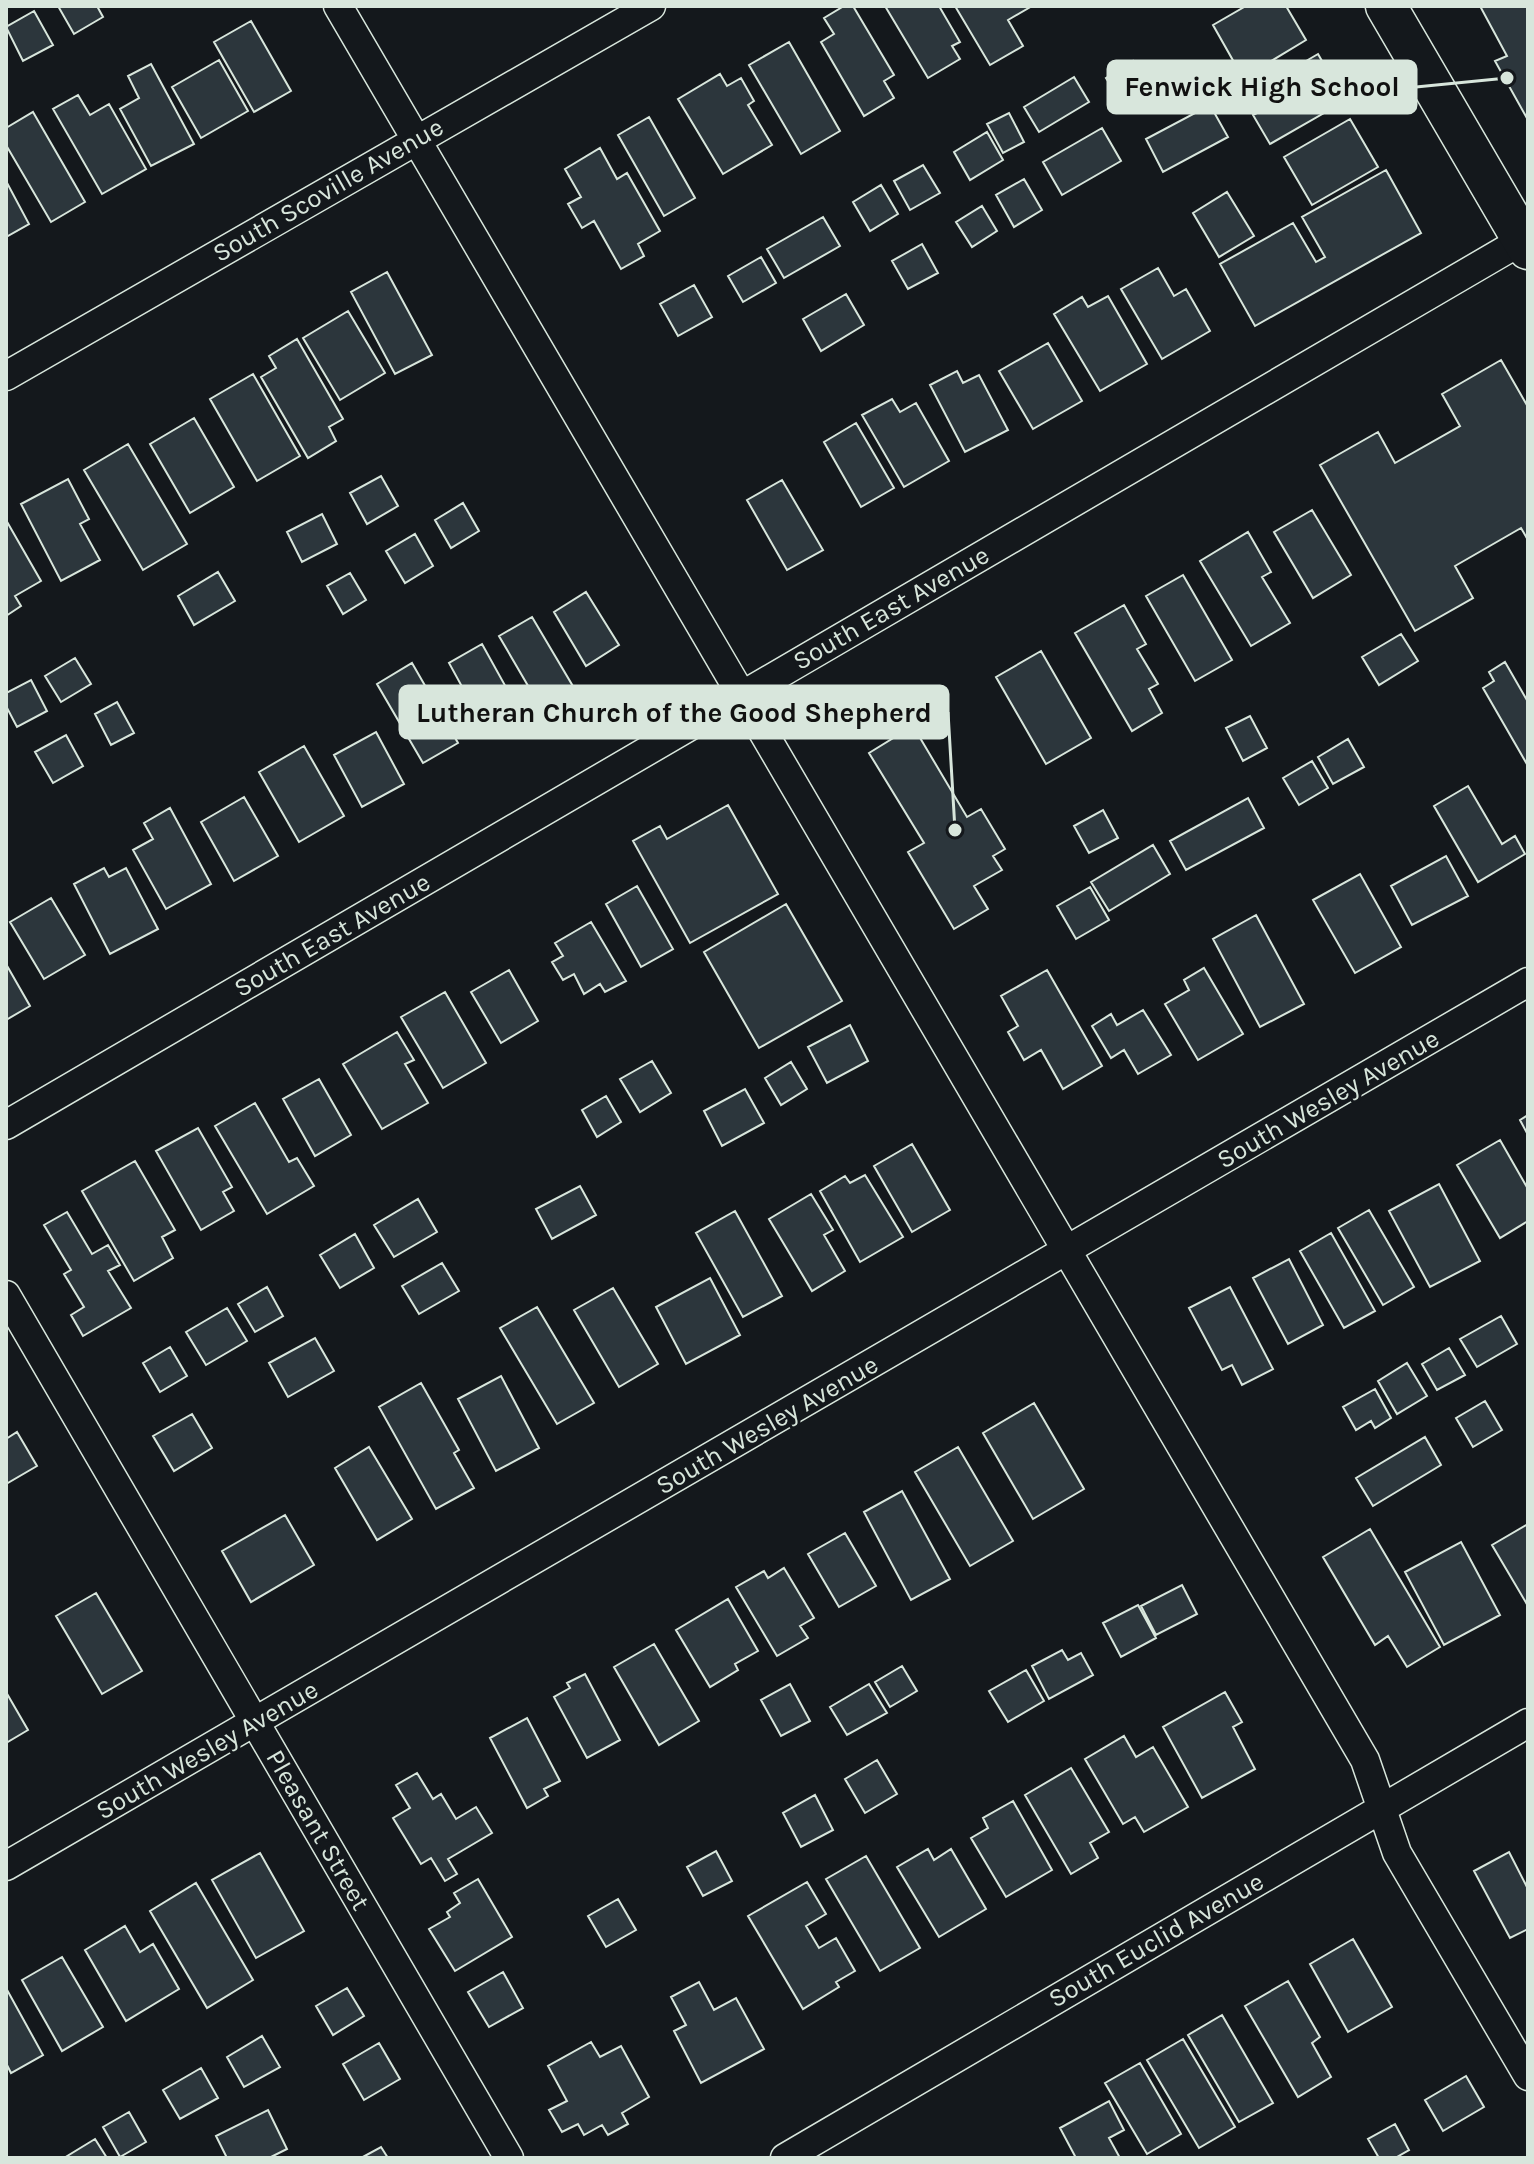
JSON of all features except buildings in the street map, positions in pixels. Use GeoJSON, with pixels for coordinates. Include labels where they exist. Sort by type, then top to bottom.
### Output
{"type":"FeatureCollection","features":[{"type":"Feature","properties":{"kind":"street"},"geometry":{"type":"LineString","coordinates":[[338,6],[1365,1760],[1397,1853],[1528,2076]]}},
{"type":"Feature","properties":{"kind":"street","name":"South Scoville Avenue"},"geometry":{"type":"LineString","coordinates":[[6,376],[651,6]]}},
{"type":"Feature","properties":{"kind":"street"},"geometry":{"type":"LineString","coordinates":[[1386,6],[1526,242]]}},
{"type":"Feature","properties":{"kind":"street","name":"South East Avenue"},"geometry":{"type":"LineString","coordinates":[[6,1125],[1526,242]]}},
{"type":"Feature","properties":{"kind":"street","name":"South Wesley Avenue"},"geometry":{"type":"LineString","coordinates":[[6,1866],[1528,982]]}},
{"type":"Feature","properties":{"kind":"street","name":"Pleasant Street"},"geometry":{"type":"LineString","coordinates":[[6,1295],[509,2158]]}},
{"type":"Feature","properties":{"kind":"street","name":"South Euclid Avenue"},"geometry":{"type":"LineString","coordinates":[[785,2158],[1528,1723]]}},
{"type":"Feature","properties":{"kind":"place","name":"Fenwick High School"},"geometry":{"type":"Point","coordinates":[1507,78]}},
{"type":"Feature","properties":{"kind":"place","name":"Lutheran Church of the Good Shepherd"},"geometry":{"type":"Point","coordinates":[955,830]}}]}
